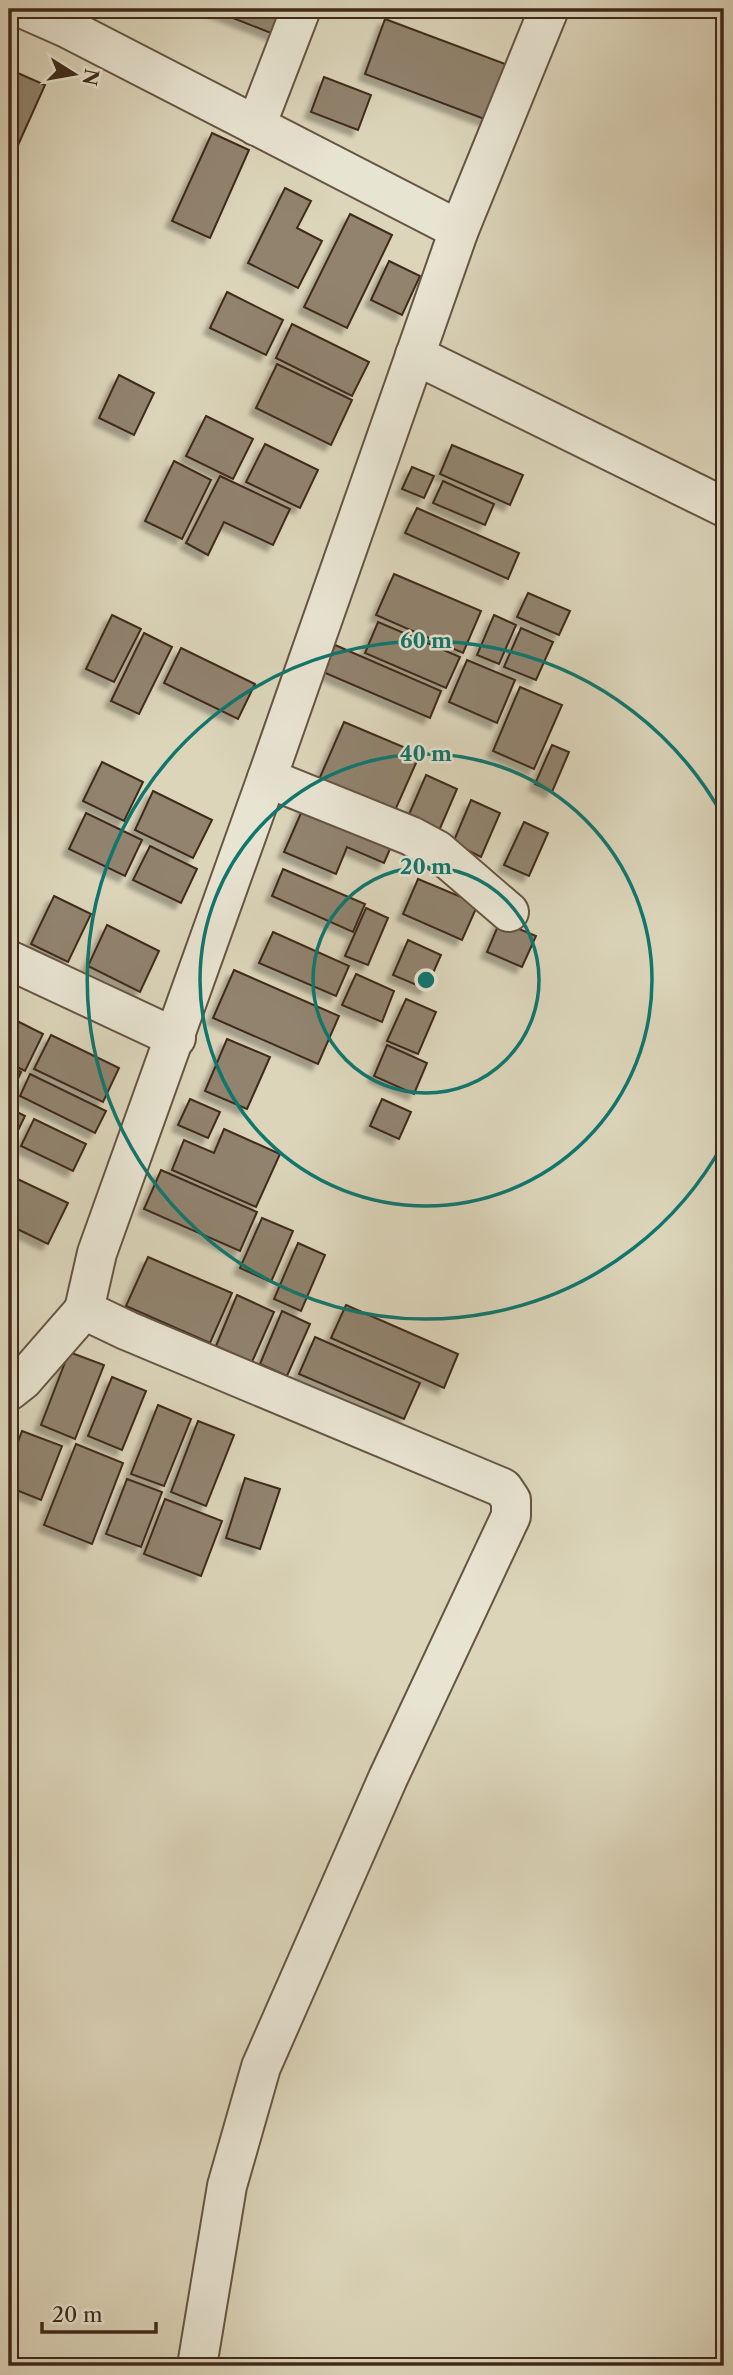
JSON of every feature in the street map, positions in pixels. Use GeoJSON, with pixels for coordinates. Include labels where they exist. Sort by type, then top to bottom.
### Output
{"type":"FeatureCollection","features":[{"type":"Feature","properties":{"kind":"street"},"geometry":{"type":"LineString","coordinates":[[24,9],[67,28],[458,230]]}},
{"type":"Feature","properties":{"kind":"street"},"geometry":{"type":"LineString","coordinates":[[256,126],[300,9]]}},
{"type":"Feature","properties":{"kind":"street"},"geometry":{"type":"LineString","coordinates":[[9,1391],[31,1372],[84,1310],[97,1253],[176,1038],[458,230],[549,9]]}},
{"type":"Feature","properties":{"kind":"street"},"geometry":{"type":"LineString","coordinates":[[415,355],[724,507]]}},
{"type":"Feature","properties":{"kind":"street"},"geometry":{"type":"LineString","coordinates":[[267,778],[411,836],[437,850],[509,912]]}},
{"type":"Feature","properties":{"kind":"street"},"geometry":{"type":"LineString","coordinates":[[9,960],[176,1038]]}},
{"type":"Feature","properties":{"kind":"street"},"geometry":{"type":"LineString","coordinates":[[84,1310],[128,1331],[503,1488],[511,1500],[511,1516],[388,1778],[261,2067],[227,2186],[197,2366]]}},
{"type":"Feature","properties":{"kind":"building"},"geometry":{"type":"Polygon","coordinates":[[[210,9],[286,9],[276,35],[210,9]]]}},
{"type":"Feature","properties":{"kind":"building"},"geometry":{"type":"Polygon","coordinates":[[[385,19],[516,68],[495,123],[365,74],[385,19]]]}},
{"type":"Feature","properties":{"kind":"building"},"geometry":{"type":"Polygon","coordinates":[[[11,70],[45,85],[14,154],[9,151],[11,70]]]}},
{"type":"Feature","properties":{"kind":"building"},"geometry":{"type":"Polygon","coordinates":[[[324,77],[371,95],[358,130],[311,112],[324,77]]]}},
{"type":"Feature","properties":{"kind":"building"},"geometry":{"type":"Polygon","coordinates":[[[212,133],[249,150],[210,238],[172,221],[212,133]]]}},
{"type":"Feature","properties":{"kind":"building"},"geometry":{"type":"Polygon","coordinates":[[[285,188],[311,201],[297,228],[322,241],[298,288],[248,263],[285,188]]]}},
{"type":"Feature","properties":{"kind":"building"},"geometry":{"type":"Polygon","coordinates":[[[350,214],[392,235],[347,328],[304,307],[350,214]]]}},
{"type":"Feature","properties":{"kind":"building"},"geometry":{"type":"Polygon","coordinates":[[[389,261],[420,276],[402,315],[371,300],[389,261]]]}},
{"type":"Feature","properties":{"kind":"building"},"geometry":{"type":"Polygon","coordinates":[[[227,292],[283,320],[266,355],[210,328],[227,292]]]}},
{"type":"Feature","properties":{"kind":"building"},"geometry":{"type":"Polygon","coordinates":[[[292,324],[369,362],[352,396],[276,358],[292,324]]]}},
{"type":"Feature","properties":{"kind":"building"},"geometry":{"type":"Polygon","coordinates":[[[277,364],[352,400],[331,445],[256,408],[277,364]]]}},
{"type":"Feature","properties":{"kind":"building"},"geometry":{"type":"Polygon","coordinates":[[[119,375],[154,393],[134,435],[99,418],[119,375]]]}},
{"type":"Feature","properties":{"kind":"building"},"geometry":{"type":"Polygon","coordinates":[[[206,416],[253,439],[233,479],[186,456],[206,416]]]}},
{"type":"Feature","properties":{"kind":"building"},"geometry":{"type":"Polygon","coordinates":[[[265,444],[318,470],[300,508],[246,482],[265,444]]]}},
{"type":"Feature","properties":{"kind":"building"},"geometry":{"type":"Polygon","coordinates":[[[452,445],[523,475],[510,505],[440,474],[452,445]]]}},
{"type":"Feature","properties":{"kind":"building"},"geometry":{"type":"Polygon","coordinates":[[[174,461],[211,480],[182,539],[145,521],[174,461]]]}},
{"type":"Feature","properties":{"kind":"building"},"geometry":{"type":"Polygon","coordinates":[[[412,467],[434,476],[424,498],[402,489],[412,467]]]}},
{"type":"Feature","properties":{"kind":"building"},"geometry":{"type":"Polygon","coordinates":[[[220,476],[290,509],[273,545],[224,522],[208,555],[186,543],[220,476]]]}},
{"type":"Feature","properties":{"kind":"building"},"geometry":{"type":"Polygon","coordinates":[[[443,481],[494,504],[485,525],[433,503],[443,481]]]}},
{"type":"Feature","properties":{"kind":"building"},"geometry":{"type":"Polygon","coordinates":[[[417,508],[519,553],[508,579],[405,533],[417,508]]]}},
{"type":"Feature","properties":{"kind":"building"},"geometry":{"type":"Polygon","coordinates":[[[394,574],[481,611],[463,653],[376,615],[394,574]]]}},
{"type":"Feature","properties":{"kind":"building"},"geometry":{"type":"Polygon","coordinates":[[[528,593],[570,611],[559,635],[517,617],[528,593]]]}},
{"type":"Feature","properties":{"kind":"building"},"geometry":{"type":"Polygon","coordinates":[[[112,615],[141,629],[114,682],[86,669],[112,615]]]}},
{"type":"Feature","properties":{"kind":"building"},"geometry":{"type":"Polygon","coordinates":[[[494,615],[516,625],[499,664],[477,655],[494,615]]]}},
{"type":"Feature","properties":{"kind":"building"},"geometry":{"type":"Polygon","coordinates":[[[378,622],[460,657],[446,688],[365,653],[378,622]]]}},
{"type":"Feature","properties":{"kind":"building"},"geometry":{"type":"Polygon","coordinates":[[[521,628],[553,642],[536,680],[504,667],[521,628]]]}},
{"type":"Feature","properties":{"kind":"building"},"geometry":{"type":"Polygon","coordinates":[[[144,633],[172,647],[139,714],[111,701],[144,633]]]}},
{"type":"Feature","properties":{"kind":"building"},"geometry":{"type":"Polygon","coordinates":[[[335,645],[441,691],[430,718],[323,672],[335,645]]]}},
{"type":"Feature","properties":{"kind":"building"},"geometry":{"type":"Polygon","coordinates":[[[181,648],[255,684],[238,719],[164,683],[181,648]]]}},
{"type":"Feature","properties":{"kind":"building"},"geometry":{"type":"Polygon","coordinates":[[[467,660],[515,680],[497,723],[449,702],[467,660]]]}},
{"type":"Feature","properties":{"kind":"building"},"geometry":{"type":"Polygon","coordinates":[[[520,687],[562,705],[534,769],[493,751],[520,687]]]}},
{"type":"Feature","properties":{"kind":"building"},"geometry":{"type":"Polygon","coordinates":[[[344,722],[420,754],[389,824],[314,791],[344,722]]]}},
{"type":"Feature","properties":{"kind":"building"},"geometry":{"type":"Polygon","coordinates":[[[552,745],[569,752],[552,792],[535,784],[552,745]]]}},
{"type":"Feature","properties":{"kind":"building"},"geometry":{"type":"Polygon","coordinates":[[[102,762],[143,782],[124,821],[83,801],[102,762]]]}},
{"type":"Feature","properties":{"kind":"building"},"geometry":{"type":"Polygon","coordinates":[[[426,775],[457,789],[435,840],[404,826],[426,775]]]}},
{"type":"Feature","properties":{"kind":"building"},"geometry":{"type":"Polygon","coordinates":[[[153,791],[212,820],[193,858],[135,830],[153,791]]]}},
{"type":"Feature","properties":{"kind":"building"},"geometry":{"type":"Polygon","coordinates":[[[308,797],[396,835],[384,863],[347,847],[336,874],[284,852],[308,797]]]}},
{"type":"Feature","properties":{"kind":"building"},"geometry":{"type":"Polygon","coordinates":[[[471,800],[500,813],[481,857],[453,843],[471,800]]]}},
{"type":"Feature","properties":{"kind":"building"},"geometry":{"type":"Polygon","coordinates":[[[86,813],[142,840],[125,876],[69,849],[86,813]]]}},
{"type":"Feature","properties":{"kind":"building"},"geometry":{"type":"Polygon","coordinates":[[[524,822],[548,833],[529,876],[504,865],[524,822]]]}},
{"type":"Feature","properties":{"kind":"building"},"geometry":{"type":"Polygon","coordinates":[[[150,846],[197,869],[181,903],[133,880],[150,846]]]}},
{"type":"Feature","properties":{"kind":"building"},"geometry":{"type":"Polygon","coordinates":[[[283,869],[365,904],[353,932],[272,896],[283,869]]]}},
{"type":"Feature","properties":{"kind":"building"},"geometry":{"type":"Polygon","coordinates":[[[418,879],[478,904],[462,940],[403,914],[418,879]]]}},
{"type":"Feature","properties":{"kind":"building"},"geometry":{"type":"Polygon","coordinates":[[[54,896],[91,914],[68,962],[31,944],[54,896]]]}},
{"type":"Feature","properties":{"kind":"building"},"geometry":{"type":"Polygon","coordinates":[[[366,908],[388,918],[368,965],[345,956],[366,908]]]}},
{"type":"Feature","properties":{"kind":"building"},"geometry":{"type":"Polygon","coordinates":[[[500,921],[536,936],[522,967],[487,952],[500,921]]]}},
{"type":"Feature","properties":{"kind":"building"},"geometry":{"type":"Polygon","coordinates":[[[107,925],[159,951],[140,992],[88,966],[107,925]]]}},
{"type":"Feature","properties":{"kind":"building"},"geometry":{"type":"Polygon","coordinates":[[[273,932],[349,966],[336,996],[259,963],[273,932]]]}},
{"type":"Feature","properties":{"kind":"building"},"geometry":{"type":"Polygon","coordinates":[[[408,940],[441,955],[426,989],[393,975],[408,940]]]}},
{"type":"Feature","properties":{"kind":"building"},"geometry":{"type":"Polygon","coordinates":[[[234,970],[339,1016],[318,1064],[213,1018],[234,970]]]}},
{"type":"Feature","properties":{"kind":"building"},"geometry":{"type":"Polygon","coordinates":[[[356,974],[394,991],[382,1022],[342,1005],[356,974]]]}},
{"type":"Feature","properties":{"kind":"building"},"geometry":{"type":"Polygon","coordinates":[[[406,999],[436,1012],[418,1054],[387,1041],[406,999]]]}},
{"type":"Feature","properties":{"kind":"building"},"geometry":{"type":"Polygon","coordinates":[[[9,1017],[43,1034],[25,1071],[9,1063],[9,1017]]]}},
{"type":"Feature","properties":{"kind":"building"},"geometry":{"type":"Polygon","coordinates":[[[51,1035],[119,1068],[103,1102],[34,1069],[51,1035]]]}},
{"type":"Feature","properties":{"kind":"building"},"geometry":{"type":"Polygon","coordinates":[[[227,1039],[270,1057],[247,1109],[205,1091],[227,1039]]]}},
{"type":"Feature","properties":{"kind":"building"},"geometry":{"type":"Polygon","coordinates":[[[387,1045],[427,1063],[414,1094],[374,1076],[387,1045]]]}},
{"type":"Feature","properties":{"kind":"building"},"geometry":{"type":"Polygon","coordinates":[[[9,1066],[21,1072],[9,1099],[9,1066]]]}},
{"type":"Feature","properties":{"kind":"building"},"geometry":{"type":"Polygon","coordinates":[[[30,1074],[106,1111],[95,1133],[20,1096],[30,1074]]]}},
{"type":"Feature","properties":{"kind":"building"},"geometry":{"type":"Polygon","coordinates":[[[190,1099],[220,1112],[208,1138],[178,1125],[190,1099]]]}},
{"type":"Feature","properties":{"kind":"building"},"geometry":{"type":"Polygon","coordinates":[[[382,1099],[411,1112],[399,1139],[370,1126],[382,1099]]]}},
{"type":"Feature","properties":{"kind":"building"},"geometry":{"type":"Polygon","coordinates":[[[9,1108],[25,1116],[9,1149],[9,1108]]]}},
{"type":"Feature","properties":{"kind":"building"},"geometry":{"type":"Polygon","coordinates":[[[34,1119],[86,1144],[73,1171],[21,1146],[34,1119]]]}},
{"type":"Feature","properties":{"kind":"building"},"geometry":{"type":"Polygon","coordinates":[[[224,1129],[280,1154],[256,1207],[172,1170],[184,1140],[214,1153],[224,1129]]]}},
{"type":"Feature","properties":{"kind":"building"},"geometry":{"type":"Polygon","coordinates":[[[161,1170],[257,1212],[240,1251],[144,1209],[161,1170]]]}},
{"type":"Feature","properties":{"kind":"building"},"geometry":{"type":"Polygon","coordinates":[[[9,1175],[68,1203],[48,1244],[9,1225],[9,1175]]]}},
{"type":"Feature","properties":{"kind":"building"},"geometry":{"type":"Polygon","coordinates":[[[262,1218],[293,1231],[271,1282],[240,1268],[262,1218]]]}},
{"type":"Feature","properties":{"kind":"building"},"geometry":{"type":"Polygon","coordinates":[[[298,1243],[325,1255],[301,1311],[274,1299],[298,1243]]]}},
{"type":"Feature","properties":{"kind":"building"},"geometry":{"type":"Polygon","coordinates":[[[148,1257],[232,1293],[210,1343],[126,1306],[148,1257]]]}},
{"type":"Feature","properties":{"kind":"building"},"geometry":{"type":"Polygon","coordinates":[[[237,1295],[274,1312],[252,1362],[216,1346],[237,1295]]]}},
{"type":"Feature","properties":{"kind":"building"},"geometry":{"type":"Polygon","coordinates":[[[346,1305],[458,1354],[444,1388],[331,1338],[346,1305]]]}},
{"type":"Feature","properties":{"kind":"building"},"geometry":{"type":"Polygon","coordinates":[[[282,1311],[310,1324],[287,1376],[260,1364],[282,1311]]]}},
{"type":"Feature","properties":{"kind":"building"},"geometry":{"type":"Polygon","coordinates":[[[315,1337],[420,1383],[404,1419],[299,1374],[315,1337]]]}},
{"type":"Feature","properties":{"kind":"building"},"geometry":{"type":"Polygon","coordinates":[[[69,1352],[104,1365],[75,1439],[41,1425],[69,1352]]]}},
{"type":"Feature","properties":{"kind":"building"},"geometry":{"type":"Polygon","coordinates":[[[112,1377],[146,1391],[122,1450],[88,1436],[112,1377]]]}},
{"type":"Feature","properties":{"kind":"building"},"geometry":{"type":"Polygon","coordinates":[[[158,1405],[191,1419],[164,1486],[131,1474],[158,1405]]]}},
{"type":"Feature","properties":{"kind":"building"},"geometry":{"type":"Polygon","coordinates":[[[198,1421],[234,1435],[206,1506],[171,1492],[198,1421]]]}},
{"type":"Feature","properties":{"kind":"building"},"geometry":{"type":"Polygon","coordinates":[[[22,1431],[62,1446],[41,1500],[9,1487],[9,1466],[22,1431]]]}},
{"type":"Feature","properties":{"kind":"building"},"geometry":{"type":"Polygon","coordinates":[[[76,1444],[123,1463],[92,1544],[44,1525],[76,1444]]]}},
{"type":"Feature","properties":{"kind":"building"},"geometry":{"type":"Polygon","coordinates":[[[245,1478],[280,1489],[260,1549],[226,1538],[245,1478]]]}},
{"type":"Feature","properties":{"kind":"building"},"geometry":{"type":"Polygon","coordinates":[[[127,1479],[162,1492],[141,1547],[106,1534],[127,1479]]]}},
{"type":"Feature","properties":{"kind":"building"},"geometry":{"type":"Polygon","coordinates":[[[165,1499],[222,1521],[201,1576],[144,1554],[165,1499]]]}}]}
